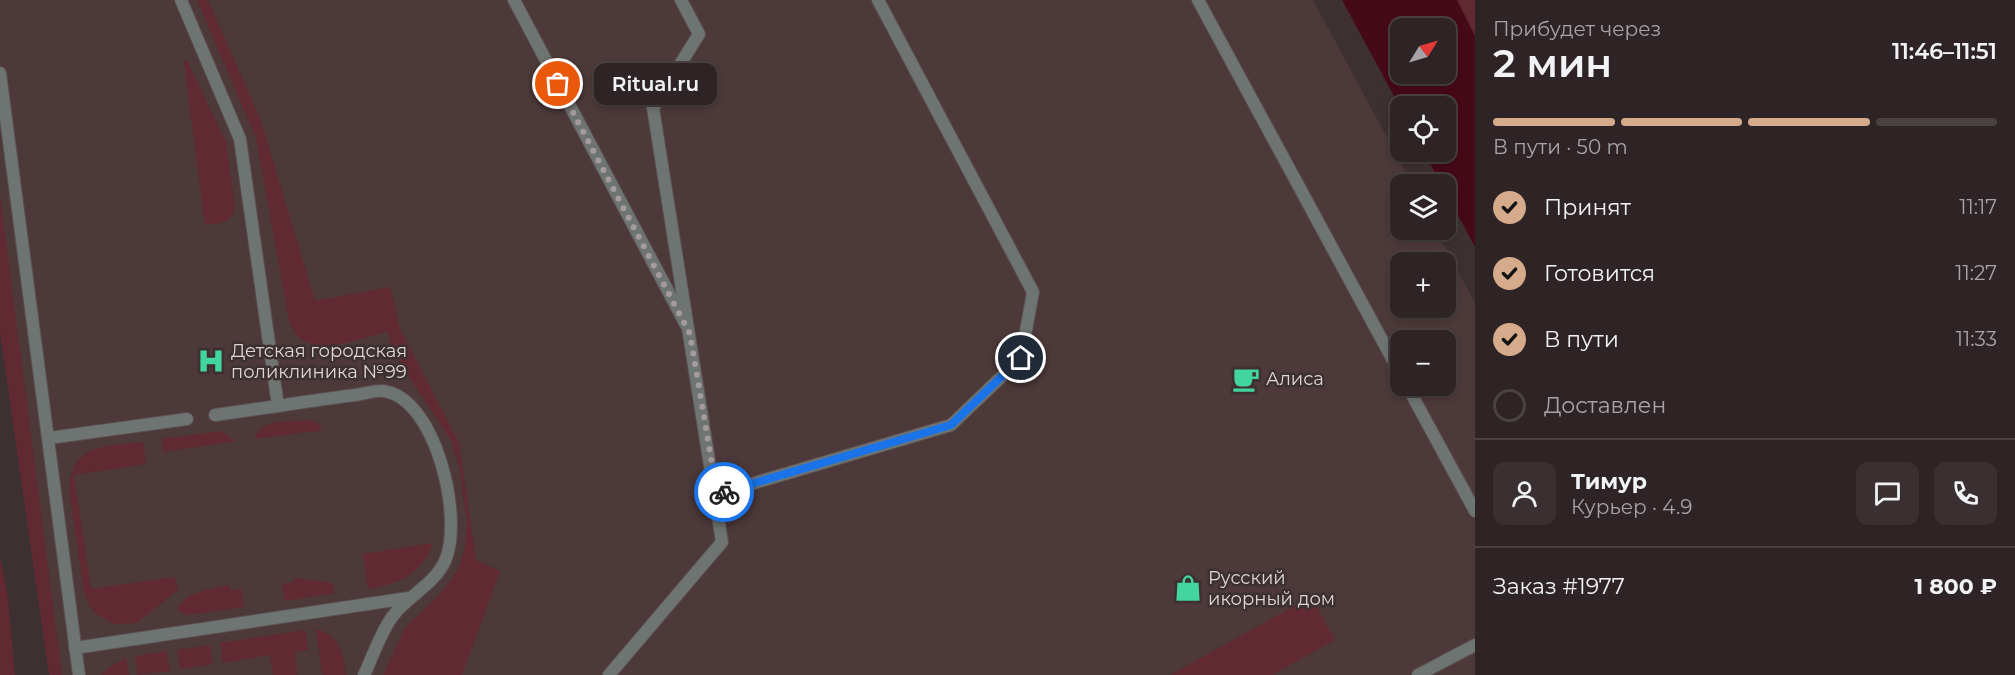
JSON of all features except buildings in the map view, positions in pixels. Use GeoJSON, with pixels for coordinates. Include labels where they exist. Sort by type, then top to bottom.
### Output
{"type":"FeatureCollection","features":[{"type":"Feature","properties":{"kind":"lane"},"geometry":{"type":"LineString","coordinates":[[181,0],[240,139],[278,406]]}},
{"type":"Feature","properties":{"kind":"lane"},"geometry":{"type":"LineString","coordinates":[[514,0],[690,334]]}},
{"type":"Feature","properties":{"kind":"lane"},"geometry":{"type":"LineString","coordinates":[[609,675],[722,542],[717,494],[653,108],[699,34],[681,0]]}},
{"type":"Feature","properties":{"kind":"lane"},"geometry":{"type":"LineString","coordinates":[[717,494],[951,425],[1021,358],[1033,292],[878,0]]}},
{"type":"Feature","properties":{"kind":"lane"},"geometry":{"type":"LineString","coordinates":[[1198,0],[1390,355]]}},
{"type":"Feature","properties":{"kind":"lane"},"geometry":{"type":"LineString","coordinates":[[0,73],[79,675]]}},
{"type":"Feature","properties":{"kind":"lane"},"geometry":{"type":"LineString","coordinates":[[214,415],[383,391],[406,400],[434,442],[444,468],[452,521],[450,541],[444,562],[430,582],[408,598],[391,618],[364,675]]}},
{"type":"Feature","properties":{"kind":"lane"},"geometry":{"type":"LineString","coordinates":[[1412,396],[1475,511]]}},
{"type":"Feature","properties":{"kind":"lane"},"geometry":{"type":"LineString","coordinates":[[49,438],[187,419]]}},
{"type":"Feature","properties":{"kind":"lane"},"geometry":{"type":"LineString","coordinates":[[75,648],[408,598]]}},
{"type":"Feature","properties":{"kind":"lane"},"geometry":{"type":"LineString","coordinates":[[1418,675],[1475,645]]}},
{"type":"Feature","properties":{"kind":"shaded area"},"geometry":{"type":"Polygon","coordinates":[[[0,0],[1313,0],[1390,143],[1390,162],[1400,162],[1407,174],[1390,174],[1390,240],[1441,240],[1448,252],[1390,252],[1390,318],[1456,318],[1456,267],[1475,303],[1475,675],[49,675],[0,331],[0,0]]]}},
{"type":"Feature","properties":{"kind":"shaded area"},"geometry":{"type":"Polygon","coordinates":[[[197,0],[208,0],[261,121],[315,301],[390,287],[400,329],[459,443],[476,560],[500,571],[462,675],[383,675],[405,628],[439,595],[457,572],[465,547],[467,522],[459,466],[452,442],[391,349],[388,332],[332,345],[306,342],[296,334],[289,320],[256,138],[197,0]]]}},
{"type":"Feature","properties":{"kind":"shaded area"},"geometry":{"type":"Polygon","coordinates":[[[1342,0],[1457,0],[1475,36],[1475,247],[1456,212],[1456,174],[1436,174],[1429,162],[1456,162],[1456,96],[1394,96],[1342,0]]]}},
{"type":"Feature","properties":{"kind":"shaded area"},"geometry":{"type":"Polygon","coordinates":[[[1457,0],[1475,0],[1475,36],[1457,0]]]}},
{"type":"Feature","properties":{"kind":"shaded area"},"geometry":{"type":"Polygon","coordinates":[[[187,60],[226,142],[235,209],[230,218],[219,223],[205,225],[184,62],[187,60]]]}},
{"type":"Feature","properties":{"kind":"shaded area"},"geometry":{"type":"Polygon","coordinates":[[[0,195],[62,675],[49,675],[0,331],[0,195]]]}},
{"type":"Feature","properties":{"kind":"shaded area"},"geometry":{"type":"Polygon","coordinates":[[[308,420],[317,423],[322,430],[255,439],[257,433],[268,425],[308,420]]]}},
{"type":"Feature","properties":{"kind":"shaded area"},"geometry":{"type":"Polygon","coordinates":[[[221,431],[236,441],[163,452],[162,439],[221,431]]]}},
{"type":"Feature","properties":{"kind":"shaded area"},"geometry":{"type":"Polygon","coordinates":[[[143,442],[146,464],[74,475],[91,589],[175,577],[178,590],[136,623],[114,624],[98,615],[89,605],[84,592],[69,487],[72,472],[85,454],[105,447],[143,442]]]}},
{"type":"Feature","properties":{"kind":"shaded area"},"geometry":{"type":"Polygon","coordinates":[[[433,543],[422,563],[408,576],[390,584],[368,589],[363,554],[433,543]]]}},
{"type":"Feature","properties":{"kind":"shaded area"},"geometry":{"type":"Polygon","coordinates":[[[0,556],[8,598],[15,675],[0,675],[0,556]]]}},
{"type":"Feature","properties":{"kind":"shaded area"},"geometry":{"type":"Polygon","coordinates":[[[294,578],[333,583],[335,593],[285,601],[282,584],[294,582],[294,578]]]}},
{"type":"Feature","properties":{"kind":"shaded area"},"geometry":{"type":"Polygon","coordinates":[[[229,585],[230,591],[242,589],[244,607],[188,615],[178,611],[180,605],[191,595],[229,585]]]}},
{"type":"Feature","properties":{"kind":"shaded area"},"geometry":{"type":"Polygon","coordinates":[[[1311,597],[1335,640],[1272,675],[1170,675],[1311,597]]]}},
{"type":"Feature","properties":{"kind":"shaded area"},"geometry":{"type":"Polygon","coordinates":[[[316,629],[330,636],[339,646],[346,675],[322,675],[316,629]]]}},
{"type":"Feature","properties":{"kind":"shaded area"},"geometry":{"type":"Polygon","coordinates":[[[305,630],[308,650],[295,652],[297,675],[273,675],[270,655],[223,663],[220,643],[305,630]]]}},
{"type":"Feature","properties":{"kind":"shaded area"},"geometry":{"type":"Polygon","coordinates":[[[210,645],[213,664],[180,669],[177,650],[210,645]]]}},
{"type":"Feature","properties":{"kind":"shaded area"},"geometry":{"type":"Polygon","coordinates":[[[166,651],[170,671],[138,675],[135,656],[166,651]]]}},
{"type":"Feature","properties":{"kind":"shaded area"},"geometry":{"type":"Polygon","coordinates":[[[126,658],[129,675],[102,675],[109,667],[126,658]]]}},
{"type":"Feature","properties":{"kind":"way so far"},"geometry":{"type":"LineString","coordinates":[[558,84],[690,334],[717,494],[724,492]]}},
{"type":"Feature","properties":{"kind":"place","name":"Ritual.ru"},"geometry":{"type":"Point","coordinates":[558,84]}},
{"type":"Feature","properties":{"kind":"place","name":"Детская городская поликлиника №99"},"geometry":{"type":"Point","coordinates":[211,361]}},
{"type":"Feature","properties":{"kind":"place","name":"Алиса"},"geometry":{"type":"Point","coordinates":[1246,379]}},
{"type":"Feature","properties":{"kind":"place","name":"Русский икорный дом"},"geometry":{"type":"Point","coordinates":[1188,588]}},
{"type":"Feature","properties":{"kind":"route"},"geometry":{"type":"LineString","coordinates":[[724,492],[951,425],[1021,358]]}}]}
